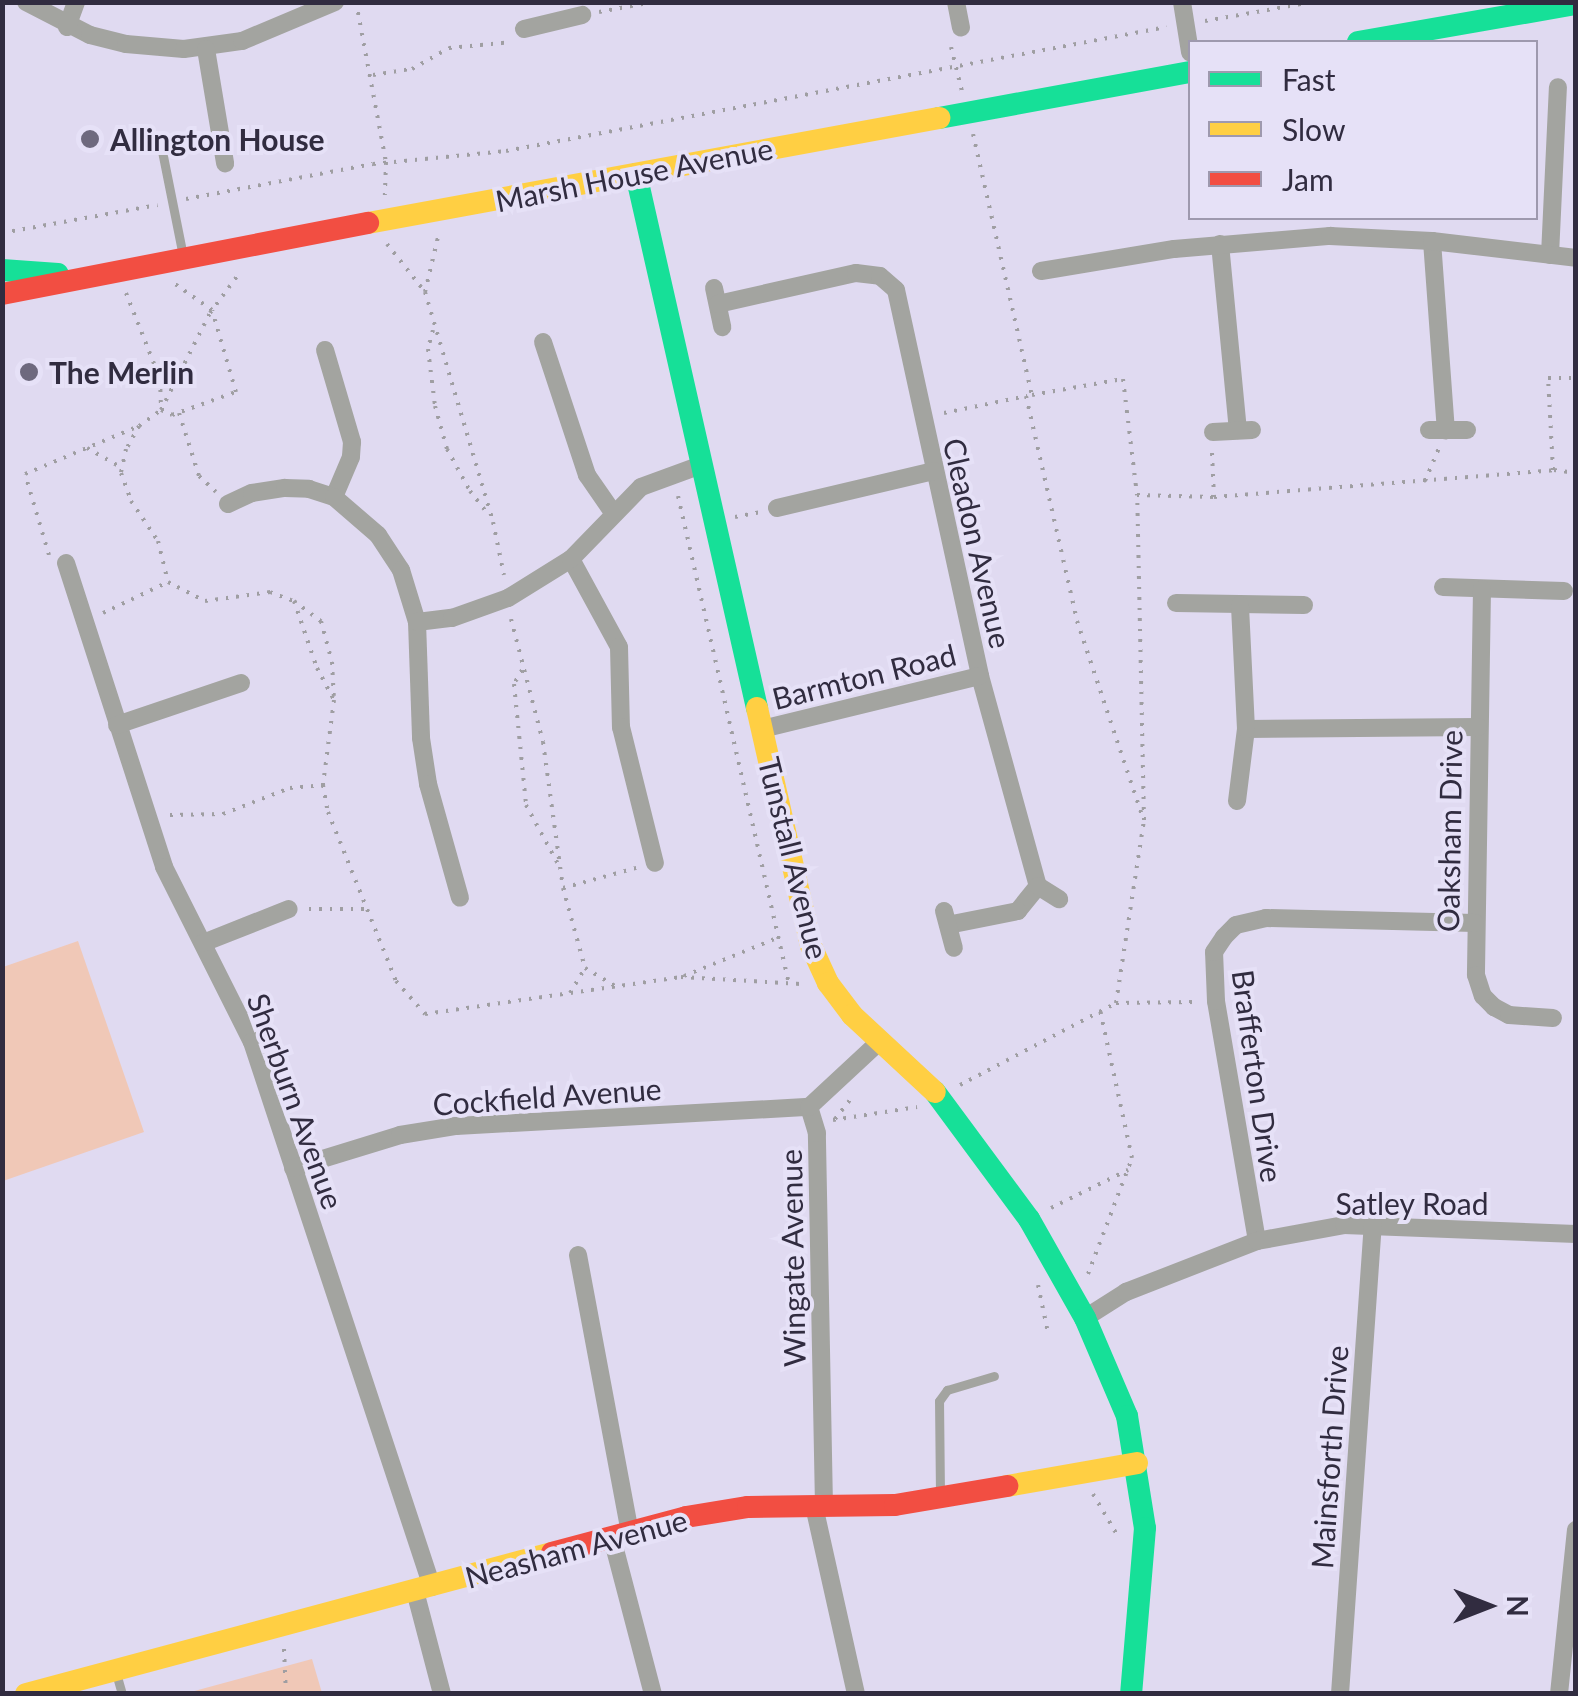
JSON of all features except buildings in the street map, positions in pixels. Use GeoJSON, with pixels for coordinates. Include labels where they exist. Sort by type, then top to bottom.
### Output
{"type":"FeatureCollection","features":[{"type":"Feature","properties":{"kind":"street"},"geometry":{"type":"LineString","coordinates":[[26,2],[67,27],[126,44],[206,49],[242,41],[335,2]]}},
{"type":"Feature","properties":{"kind":"street"},"geometry":{"type":"LineString","coordinates":[[67,27],[76,2]]}},
{"type":"Feature","properties":{"kind":"street"},"geometry":{"type":"LineString","coordinates":[[546,2],[550,22]]}},
{"type":"Feature","properties":{"kind":"street"},"geometry":{"type":"LineString","coordinates":[[956,2],[961,28]]}},
{"type":"Feature","properties":{"kind":"street"},"geometry":{"type":"LineString","coordinates":[[1182,2],[1188,40]]}},
{"type":"Feature","properties":{"kind":"street"},"geometry":{"type":"LineString","coordinates":[[1369,40],[1576,4]]}},
{"type":"Feature","properties":{"kind":"street"},"geometry":{"type":"LineString","coordinates":[[524,29],[582,15]]}},
{"type":"Feature","properties":{"kind":"street"},"geometry":{"type":"LineString","coordinates":[[206,49],[225,162]]}},
{"type":"Feature","properties":{"kind":"street","name":"Marsh House Avenue"},"geometry":{"type":"LineString","coordinates":[[2,294],[78,276],[1188,72]]}},
{"type":"Feature","properties":{"kind":"street"},"geometry":{"type":"LineString","coordinates":[[1550,255],[1558,87]]}},
{"type":"Feature","properties":{"kind":"street","name":"Tunstall Avenue"},"geometry":{"type":"LineString","coordinates":[[636,174],[803,917],[828,983],[1029,1219],[1081,1310],[1116,1384],[1137,1462],[1145,1528],[1131,1694]]}},
{"type":"Feature","properties":{"kind":"street"},"geometry":{"type":"LineString","coordinates":[[1042,271],[1329,227],[1576,258]]}},
{"type":"Feature","properties":{"kind":"street"},"geometry":{"type":"LineString","coordinates":[[1432,241],[1437,430],[1467,430]]}},
{"type":"Feature","properties":{"kind":"street"},"geometry":{"type":"LineString","coordinates":[[1213,432],[1245,430],[1220,244]]}},
{"type":"Feature","properties":{"kind":"street","name":"Marsh House Avenue"},"geometry":{"type":"LineString","coordinates":[[2,270],[78,276]]}},
{"type":"Feature","properties":{"kind":"street","name":"Cleadon Avenue"},"geometry":{"type":"LineString","coordinates":[[722,327],[716,296],[856,273],[880,276],[896,290],[980,676],[1038,886]]}},
{"type":"Feature","properties":{"kind":"street"},"geometry":{"type":"LineString","coordinates":[[543,342],[587,474],[614,514]]}},
{"type":"Feature","properties":{"kind":"street"},"geometry":{"type":"LineString","coordinates":[[325,350],[351,456],[334,497]]}},
{"type":"Feature","properties":{"kind":"street"},"geometry":{"type":"LineString","coordinates":[[317,406],[338,398]]}},
{"type":"Feature","properties":{"kind":"street"},"geometry":{"type":"LineString","coordinates":[[417,622],[452,618],[508,598],[571,559],[641,487],[702,465]]}},
{"type":"Feature","properties":{"kind":"street"},"geometry":{"type":"LineString","coordinates":[[777,509],[934,471]]}},
{"type":"Feature","properties":{"kind":"street"},"geometry":{"type":"LineString","coordinates":[[228,504],[252,493],[285,488],[309,489],[334,497],[378,535],[401,570],[417,622],[426,769],[460,898]]}},
{"type":"Feature","properties":{"kind":"street"},"geometry":{"type":"LineString","coordinates":[[571,559],[619,647],[621,727],[655,863]]}},
{"type":"Feature","properties":{"kind":"street","name":"Sherburn Avenue"},"geometry":{"type":"LineString","coordinates":[[66,563],[79,583],[85,621],[164,867],[252,1042],[424,1589],[442,1694]]}},
{"type":"Feature","properties":{"kind":"street"},"geometry":{"type":"LineString","coordinates":[[1443,588],[1564,591]]}},
{"type":"Feature","properties":{"kind":"street","name":"Oaksham Drive"},"geometry":{"type":"LineString","coordinates":[[1482,589],[1476,975],[1484,996],[1508,1015],[1553,1018]]}},
{"type":"Feature","properties":{"kind":"street"},"geometry":{"type":"LineString","coordinates":[[1176,603],[1304,605]]}},
{"type":"Feature","properties":{"kind":"street"},"geometry":{"type":"LineString","coordinates":[[1237,800],[1246,729],[1240,605]]}},
{"type":"Feature","properties":{"kind":"street","name":"Barmton Road"},"geometry":{"type":"LineString","coordinates":[[762,729],[980,676]]}},
{"type":"Feature","properties":{"kind":"street"},"geometry":{"type":"LineString","coordinates":[[117,724],[241,683]]}},
{"type":"Feature","properties":{"kind":"street"},"geometry":{"type":"LineString","coordinates":[[204,696],[210,716]]}},
{"type":"Feature","properties":{"kind":"street"},"geometry":{"type":"LineString","coordinates":[[1246,729],[1478,726]]}},
{"type":"Feature","properties":{"kind":"street"},"geometry":{"type":"LineString","coordinates":[[954,948],[946,918],[1018,910],[1038,886],[1059,899]]}},
{"type":"Feature","properties":{"kind":"street"},"geometry":{"type":"LineString","coordinates":[[203,943],[289,909]]}},
{"type":"Feature","properties":{"kind":"street"},"geometry":{"type":"LineString","coordinates":[[268,917],[275,937]]}},
{"type":"Feature","properties":{"kind":"street","name":"Brafferton Drive"},"geometry":{"type":"LineString","coordinates":[[1257,1241],[1216,1002],[1214,952],[1236,925],[1249,920],[1475,923]]}},
{"type":"Feature","properties":{"kind":"street","name":"Wingate Avenue"},"geometry":{"type":"LineString","coordinates":[[856,1694],[819,1506],[812,1115],[880,1042]]}},
{"type":"Feature","properties":{"kind":"street","name":"Cockfield Avenue"},"geometry":{"type":"LineString","coordinates":[[292,1168],[400,1135],[456,1126],[812,1115]]}},
{"type":"Feature","properties":{"kind":"street","name":"Satley Road"},"geometry":{"type":"LineString","coordinates":[[1081,1310],[1257,1241],[1373,1224],[1576,1234]]}},
{"type":"Feature","properties":{"kind":"street","name":"Mainsforth Drive"},"geometry":{"type":"LineString","coordinates":[[1340,1694],[1373,1224]]}},
{"type":"Feature","properties":{"kind":"street"},"geometry":{"type":"LineString","coordinates":[[578,1254],[621,1535],[653,1694]]}},
{"type":"Feature","properties":{"kind":"street","name":"Neasham Avenue"},"geometry":{"type":"LineString","coordinates":[[26,1694],[119,1682],[287,1624],[621,1535],[748,1507],[940,1498],[1137,1462]]}},
{"type":"Feature","properties":{"kind":"street"},"geometry":{"type":"LineString","coordinates":[[1559,1694],[1576,1530]]}},
{"type":"Feature","properties":{"kind":"lane"},"geometry":{"type":"LineString","coordinates":[[160,141],[183,258]]}},
{"type":"Feature","properties":{"kind":"lane"},"geometry":{"type":"LineString","coordinates":[[940,1498],[938,1401],[947,1390],[994,1376]]}},
{"type":"Feature","properties":{"kind":"path"},"geometry":{"type":"LineString","coordinates":[[356,2],[386,162],[385,241],[424,292],[492,519],[522,670],[542,742],[563,888],[585,968],[618,988]]}},
{"type":"Feature","properties":{"kind":"path"},"geometry":{"type":"LineString","coordinates":[[582,15],[653,2]]}},
{"type":"Feature","properties":{"kind":"path"},"geometry":{"type":"LineString","coordinates":[[1217,18],[1314,2]]}},
{"type":"Feature","properties":{"kind":"path"},"geometry":{"type":"LineString","coordinates":[[961,28],[948,31],[1077,621],[1144,820]]}},
{"type":"Feature","properties":{"kind":"path"},"geometry":{"type":"LineString","coordinates":[[371,76],[412,69],[449,48],[524,41],[524,29]]}},
{"type":"Feature","properties":{"kind":"path"},"geometry":{"type":"LineString","coordinates":[[373,164],[506,151],[1153,29]]}},
{"type":"Feature","properties":{"kind":"path"},"geometry":{"type":"LineString","coordinates":[[424,292],[439,234],[436,211]]}},
{"type":"Feature","properties":{"kind":"path"},"geometry":{"type":"LineString","coordinates":[[66,563],[50,557],[25,474],[139,426],[160,410],[212,310],[258,245]]}},
{"type":"Feature","properties":{"kind":"path"},"geometry":{"type":"LineString","coordinates":[[152,264],[212,310],[236,392],[172,416],[160,410]]}},
{"type":"Feature","properties":{"kind":"path"},"geometry":{"type":"LineString","coordinates":[[116,270],[160,379],[160,410]]}},
{"type":"Feature","properties":{"kind":"path"},"geometry":{"type":"LineString","coordinates":[[433,330],[428,348],[430,368],[448,449],[470,492],[492,519]]}},
{"type":"Feature","properties":{"kind":"path"},"geometry":{"type":"LineString","coordinates":[[1554,470],[1548,378],[1576,378]]}},
{"type":"Feature","properties":{"kind":"path"},"geometry":{"type":"LineString","coordinates":[[923,418],[1123,379],[1137,495],[1144,820],[1116,1002]]}},
{"type":"Feature","properties":{"kind":"path"},"geometry":{"type":"LineString","coordinates":[[180,413],[199,476],[228,504]]}},
{"type":"Feature","properties":{"kind":"path"},"geometry":{"type":"LineString","coordinates":[[139,426],[122,468],[131,500],[158,541],[168,582],[205,601],[270,592],[294,600],[321,622],[332,662],[334,700],[323,785],[328,812],[396,981],[424,1014],[681,977],[778,938]]}},
{"type":"Feature","properties":{"kind":"path"},"geometry":{"type":"LineString","coordinates":[[1214,496],[1212,451],[1245,430]]}},
{"type":"Feature","properties":{"kind":"path"},"geometry":{"type":"LineString","coordinates":[[1425,481],[1437,430]]}},
{"type":"Feature","properties":{"kind":"path"},"geometry":{"type":"LineString","coordinates":[[87,448],[122,468]]}},
{"type":"Feature","properties":{"kind":"path"},"geometry":{"type":"LineString","coordinates":[[1137,495],[1214,496],[1554,470],[1576,473]]}},
{"type":"Feature","properties":{"kind":"path"},"geometry":{"type":"LineString","coordinates":[[673,474],[789,984]]}},
{"type":"Feature","properties":{"kind":"path"},"geometry":{"type":"LineString","coordinates":[[716,521],[777,509]]}},
{"type":"Feature","properties":{"kind":"path"},"geometry":{"type":"LineString","coordinates":[[85,621],[168,582]]}},
{"type":"Feature","properties":{"kind":"path"},"geometry":{"type":"LineString","coordinates":[[294,600],[317,668],[334,700]]}},
{"type":"Feature","properties":{"kind":"path"},"geometry":{"type":"LineString","coordinates":[[522,670],[514,684],[526,805],[538,836],[561,868]]}},
{"type":"Feature","properties":{"kind":"path"},"geometry":{"type":"LineString","coordinates":[[145,812],[223,814],[290,788],[323,785]]}},
{"type":"Feature","properties":{"kind":"path"},"geometry":{"type":"LineString","coordinates":[[563,888],[655,863]]}},
{"type":"Feature","properties":{"kind":"path"},"geometry":{"type":"LineString","coordinates":[[289,909],[365,909]]}},
{"type":"Feature","properties":{"kind":"path"},"geometry":{"type":"LineString","coordinates":[[569,994],[585,968]]}},
{"type":"Feature","properties":{"kind":"path"},"geometry":{"type":"LineString","coordinates":[[681,977],[828,983]]}},
{"type":"Feature","properties":{"kind":"path"},"geometry":{"type":"LineString","coordinates":[[812,1115],[930,1102],[1116,1002],[1216,1002]]}},
{"type":"Feature","properties":{"kind":"path"},"geometry":{"type":"LineString","coordinates":[[1081,1310],[1132,1158],[1100,1010]]}},
{"type":"Feature","properties":{"kind":"path"},"geometry":{"type":"LineString","coordinates":[[1029,1219],[1129,1170]]}},
{"type":"Feature","properties":{"kind":"path"},"geometry":{"type":"LineString","coordinates":[[1081,1473],[1125,1547]]}},
{"type":"Feature","properties":{"kind":"path"},"geometry":{"type":"LineString","coordinates":[[286,1694],[287,1624]]}},
{"type":"Feature","properties":{"kind":"shaded area"},"geometry":{"type":"Polygon","coordinates":[[[78,941],[144,1132],[3,1181],[3,967],[78,941]]]}},
{"type":"Feature","properties":{"kind":"shaded area"},"geometry":{"type":"Polygon","coordinates":[[[312,1659],[322,1693],[187,1693],[312,1659]]]}},
{"type":"Feature","properties":{"kind":"traffic: fast"},"geometry":{"type":"LineString","coordinates":[[1369,40],[1576,4]]}},
{"type":"Feature","properties":{"kind":"traffic: fast"},"geometry":{"type":"LineString","coordinates":[[939,118],[1188,72]]}},
{"type":"Feature","properties":{"kind":"traffic: fast"},"geometry":{"type":"LineString","coordinates":[[636,174],[757,708]]}},
{"type":"Feature","properties":{"kind":"traffic: fast"},"geometry":{"type":"LineString","coordinates":[[2,270],[58,274]]}},
{"type":"Feature","properties":{"kind":"traffic: fast"},"geometry":{"type":"LineString","coordinates":[[935,1092],[1029,1219],[1085,1318],[1127,1416],[1145,1528],[1131,1694]]}},
{"type":"Feature","properties":{"kind":"traffic: slow"},"geometry":{"type":"LineString","coordinates":[[368,223],[939,118]]}},
{"type":"Feature","properties":{"kind":"traffic: slow"},"geometry":{"type":"LineString","coordinates":[[757,708],[811,946],[828,983],[852,1015],[935,1092]]}},
{"type":"Feature","properties":{"kind":"traffic: slow"},"geometry":{"type":"LineString","coordinates":[[1007,1486],[1137,1463]]}},
{"type":"Feature","properties":{"kind":"traffic: slow"},"geometry":{"type":"LineString","coordinates":[[26,1694],[552,1553]]}},
{"type":"Feature","properties":{"kind":"traffic: jam"},"geometry":{"type":"LineString","coordinates":[[2,294],[368,223]]}},
{"type":"Feature","properties":{"kind":"traffic: jam"},"geometry":{"type":"LineString","coordinates":[[552,1553],[686,1517],[748,1507],[895,1505],[1007,1486]]}},
{"type":"Feature","properties":{"kind":"place","name":"Allington House"},"geometry":{"type":"Point","coordinates":[90,139]}},
{"type":"Feature","properties":{"kind":"place","name":"The Merlin"},"geometry":{"type":"Point","coordinates":[29,372]}}]}
